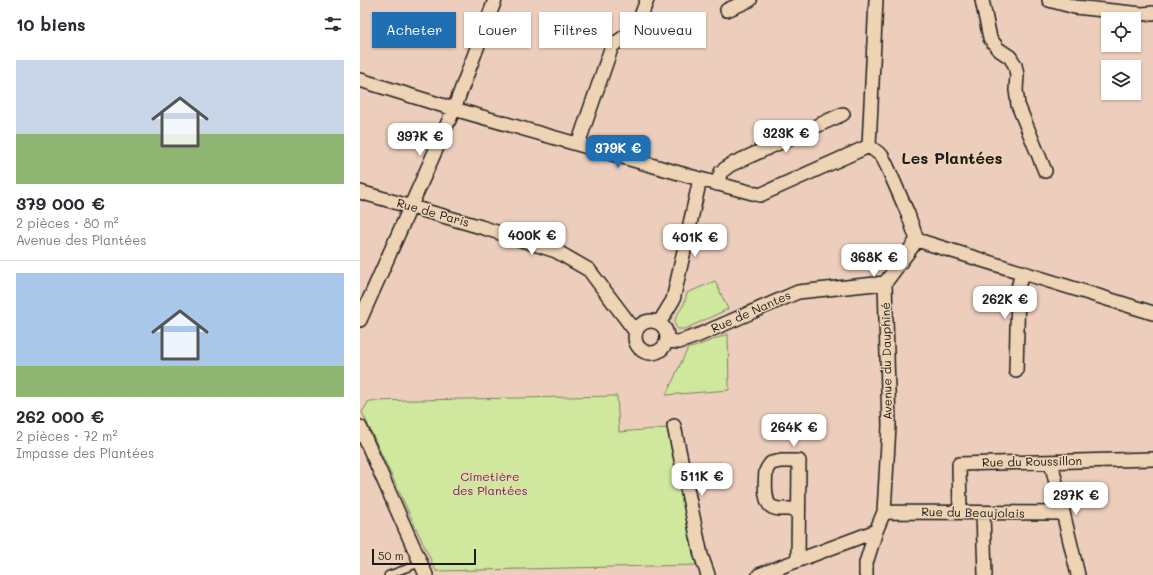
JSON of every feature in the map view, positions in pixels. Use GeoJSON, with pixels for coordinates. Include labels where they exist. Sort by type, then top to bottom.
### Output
{"type":"FeatureCollection","features":[{"type":"Feature","properties":{"kind":"street"},"geometry":{"type":"LineString","coordinates":[[360,320],[454,109],[495,0]]}},
{"type":"Feature","properties":{"kind":"street"},"geometry":{"type":"LineString","coordinates":[[578,144],[612,46],[631,32],[639,21],[647,0]]}},
{"type":"Feature","properties":{"kind":"street"},"geometry":{"type":"LineString","coordinates":[[727,10],[750,0]]}},
{"type":"Feature","properties":{"kind":"street"},"geometry":{"type":"LineString","coordinates":[[869,146],[876,0]]}},
{"type":"Feature","properties":{"kind":"street"},"geometry":{"type":"LineString","coordinates":[[982,0],[990,38],[998,49],[1010,57],[1015,65],[1017,75],[1016,90],[1018,105],[1045,171]]}},
{"type":"Feature","properties":{"kind":"street"},"geometry":{"type":"LineString","coordinates":[[1049,0],[1075,7],[1142,14],[1153,13]]}},
{"type":"Feature","properties":{"kind":"street"},"geometry":{"type":"LineString","coordinates":[[360,80],[454,109],[700,180],[760,195],[869,146]]}},
{"type":"Feature","properties":{"kind":"street"},"geometry":{"type":"LineString","coordinates":[[717,184],[721,172],[730,165],[843,114]]}},
{"type":"Feature","properties":{"kind":"street"},"geometry":{"type":"LineString","coordinates":[[869,146],[882,156],[908,214],[917,240]]}},
{"type":"Feature","properties":{"kind":"street"},"geometry":{"type":"LineString","coordinates":[[660,323],[673,300],[700,180]]}},
{"type":"Feature","properties":{"kind":"street","name":"Rue de Paris"},"geometry":{"type":"LineString","coordinates":[[360,192],[481,227],[556,251],[589,270],[635,332]]}},
{"type":"Feature","properties":{"kind":"street"},"geometry":{"type":"LineString","coordinates":[[917,240],[1153,313]]}},
{"type":"Feature","properties":{"kind":"street"},"geometry":{"type":"LineString","coordinates":[[885,283],[917,240]]}},
{"type":"Feature","properties":{"kind":"street"},"geometry":{"type":"LineString","coordinates":[[1016,371],[1018,288],[1022,272]]}},
{"type":"Feature","properties":{"kind":"street","name":"Rue de Nantes"},"geometry":{"type":"LineString","coordinates":[[667,341],[679,342],[699,335],[798,292],[885,283]]}},
{"type":"Feature","properties":{"kind":"street","name":"Avenue du Dauphiné"},"geometry":{"type":"LineString","coordinates":[[866,575],[866,563],[876,531],[884,512],[889,426],[885,283]]}},
{"type":"Feature","properties":{"kind":"street"},"geometry":{"type":"LineString","coordinates":[[647,321],[660,323],[667,335],[665,345],[659,351],[652,353],[645,352],[638,346],[635,340],[635,332],[639,326],[647,321]]}},
{"type":"Feature","properties":{"kind":"street"},"geometry":{"type":"LineString","coordinates":[[674,426],[701,555],[708,575]]}},
{"type":"Feature","properties":{"kind":"street"},"geometry":{"type":"LineString","coordinates":[[360,427],[423,569]]}},
{"type":"Feature","properties":{"kind":"street","name":"Rue du Roussillon"},"geometry":{"type":"LineString","coordinates":[[960,512],[959,464],[1153,460]]}},
{"type":"Feature","properties":{"kind":"street"},"geometry":{"type":"LineString","coordinates":[[1051,462],[1078,575]]}},
{"type":"Feature","properties":{"kind":"street"},"geometry":{"type":"LineString","coordinates":[[798,509],[798,560]]}},
{"type":"Feature","properties":{"kind":"street","name":"Rue du Beaujolais"},"geometry":{"type":"LineString","coordinates":[[884,512],[1063,513]]}},
{"type":"Feature","properties":{"kind":"street"},"geometry":{"type":"LineString","coordinates":[[984,513],[985,575]]}},
{"type":"Feature","properties":{"kind":"street"},"geometry":{"type":"LineString","coordinates":[[759,575],[876,531]]}},
{"type":"Feature","properties":{"kind":"lane"},"geometry":{"type":"LineString","coordinates":[[388,575],[423,569]]}},
{"type":"Feature","properties":{"kind":"green space"},"geometry":{"type":"Polygon","coordinates":[[[715,281],[728,309],[685,329],[678,329],[675,320],[684,304],[687,293],[715,281]]]}},
{"type":"Feature","properties":{"kind":"green space"},"geometry":{"type":"Polygon","coordinates":[[[728,334],[729,390],[666,395],[688,348],[728,334]]]}},
{"type":"Feature","properties":{"kind":"green space","name":"Cimetière des Plantées"},"geometry":{"type":"Polygon","coordinates":[[[617,396],[619,432],[667,428],[696,565],[436,571],[362,412],[369,401],[617,396]]]}},
{"type":"Feature","properties":{"kind":"district","name":"Les Plantées"},"geometry":{"type":"Point","coordinates":[952,158]}}]}
